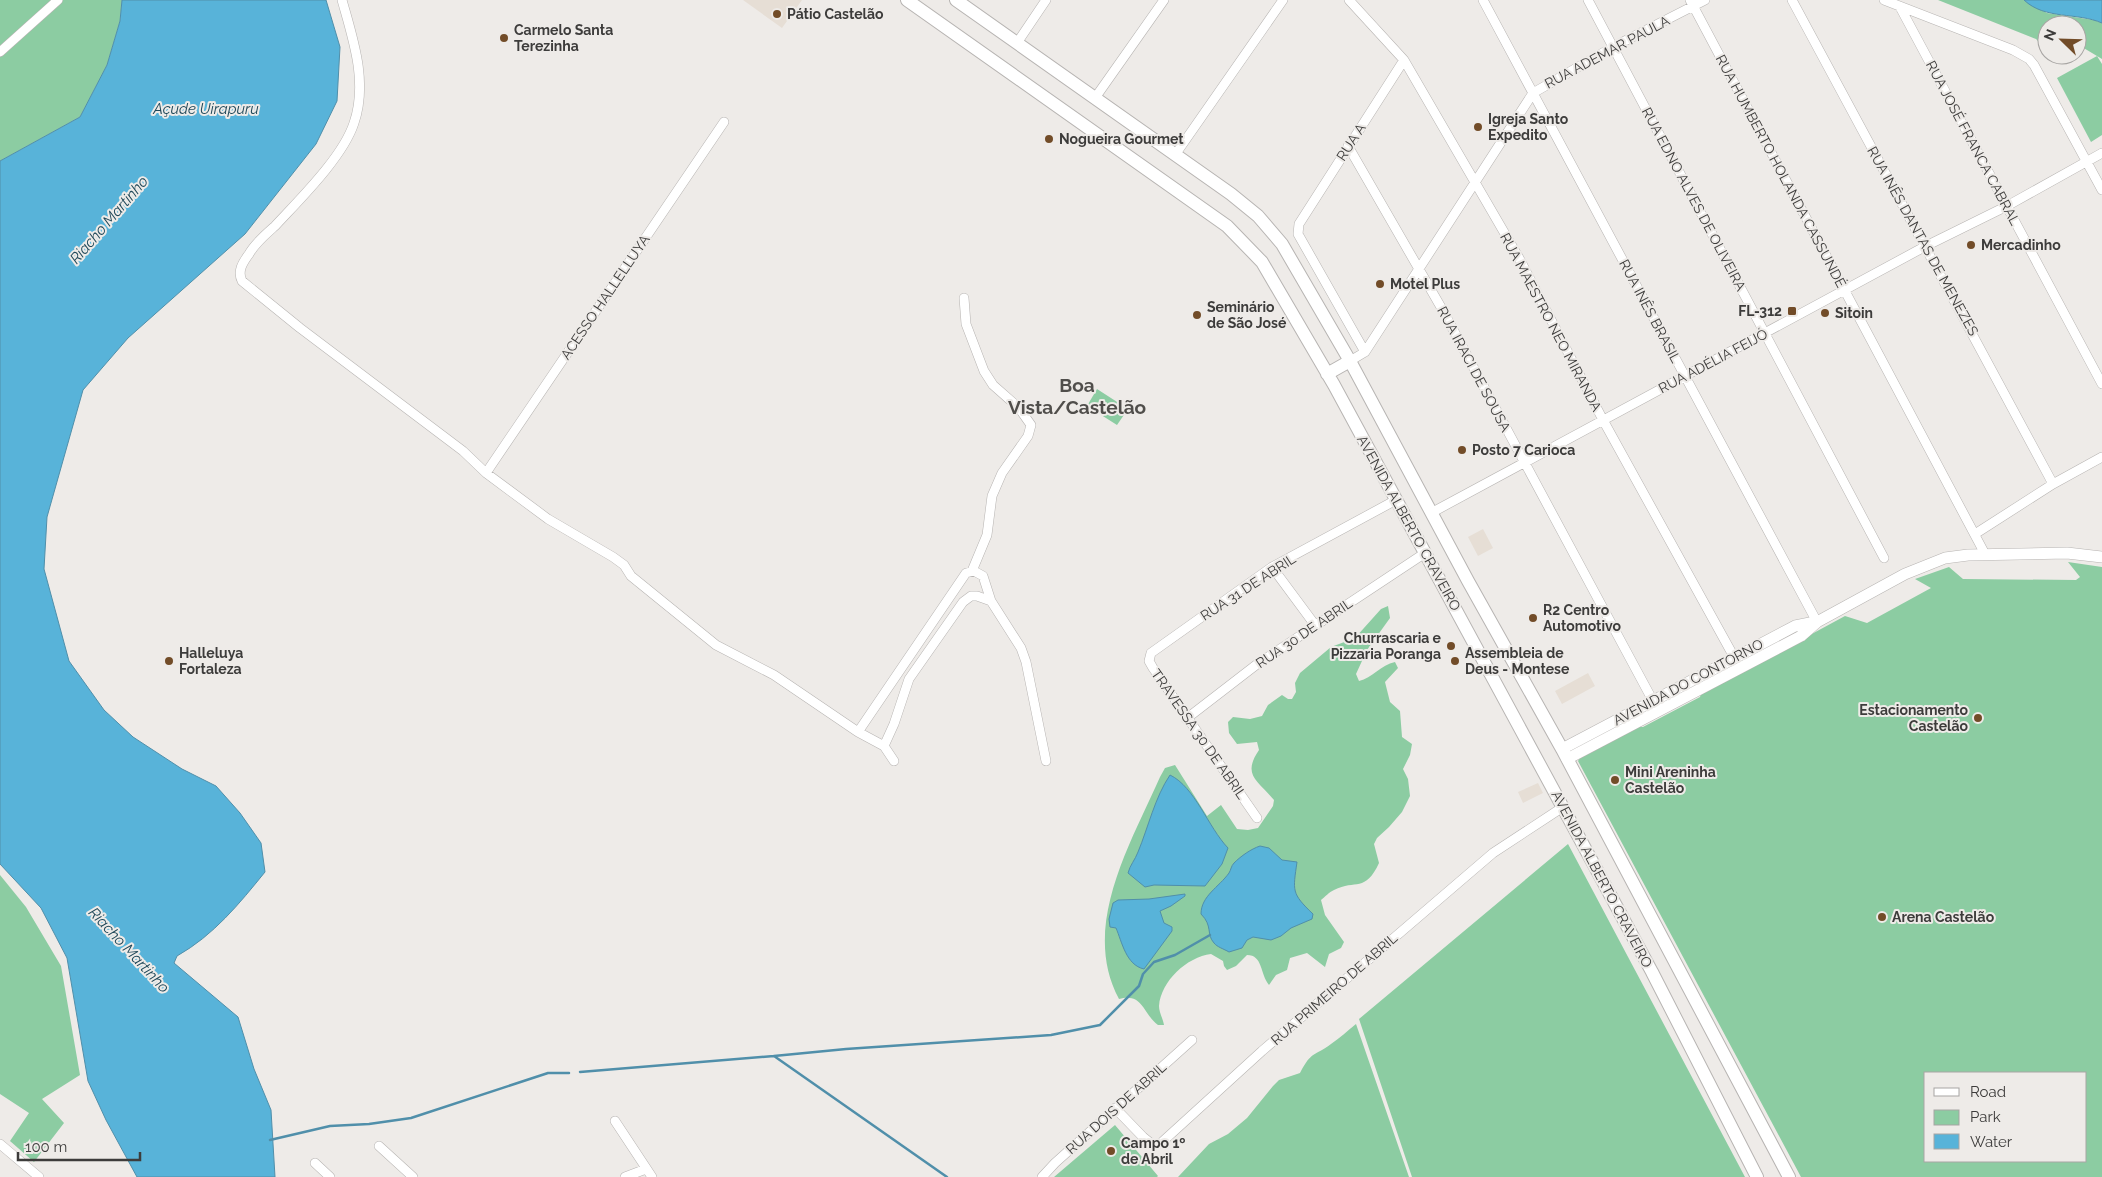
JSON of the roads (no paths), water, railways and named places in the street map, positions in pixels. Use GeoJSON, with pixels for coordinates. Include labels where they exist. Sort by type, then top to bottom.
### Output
{"type":"FeatureCollection","features":[{"type":"Feature","properties":{"kind":"main road","name":"AVENIDA ALBERTO CRAVEIRO"},"geometry":{"type":"LineString","coordinates":[[907,0],[1227,226],[1262,262],[1327,374],[1563,807],[1652,972],[1757,1177]]}},
{"type":"Feature","properties":{"kind":"main road","name":"AVENIDA ALBERTO CRAVEIRO"},"geometry":{"type":"LineString","coordinates":[[956,0],[1238,199],[1282,244],[1350,362],[1431,513],[1565,754],[1789,1177]]}},
{"type":"Feature","properties":{"kind":"main road"},"geometry":{"type":"LineString","coordinates":[[1327,374],[1350,362]]}},
{"type":"Feature","properties":{"kind":"street"},"geometry":{"type":"LineString","coordinates":[[0,52],[58,0]]}},
{"type":"Feature","properties":{"kind":"street"},"geometry":{"type":"LineString","coordinates":[[342,0],[356,52],[359,75],[360,90],[354,123],[338,152],[328,165],[296,203],[250,252],[240,270],[240,276],[246,285],[463,451],[486,473],[548,519],[624,565],[631,576],[716,645],[774,675],[858,732],[884,746],[894,761]]}},
{"type":"Feature","properties":{"kind":"street"},"geometry":{"type":"LineString","coordinates":[[1016,43],[1046,0]]}},
{"type":"Feature","properties":{"kind":"street"},"geometry":{"type":"LineString","coordinates":[[1095,98],[1164,0]]}},
{"type":"Feature","properties":{"kind":"street"},"geometry":{"type":"LineString","coordinates":[[1175,155],[1283,0]]}},
{"type":"Feature","properties":{"kind":"street","name":"RUA MAESTRO NEO MIRANDA"},"geometry":{"type":"LineString","coordinates":[[1349,0],[1404,60],[1519,258],[1603,420],[1734,657]]}},
{"type":"Feature","properties":{"kind":"street","name":"RUA INÊS BRASIL"},"geometry":{"type":"LineString","coordinates":[[1483,0],[1817,622]]}},
{"type":"Feature","properties":{"kind":"street","name":"RUA EDNO ALVES DE OLIVEIRA"},"geometry":{"type":"LineString","coordinates":[[1588,0],[1884,558]]}},
{"type":"Feature","properties":{"kind":"street","name":"RUA ADEMAR PAULA"},"geometry":{"type":"LineString","coordinates":[[1350,362],[1365,352],[1533,93],[1691,3],[1705,0]]}},
{"type":"Feature","properties":{"kind":"street","name":"RUA INÊS DANTAS DE MENEZES"},"geometry":{"type":"LineString","coordinates":[[1792,0],[2053,484]]}},
{"type":"Feature","properties":{"kind":"street"},"geometry":{"type":"LineString","coordinates":[[1884,0],[2013,50],[2029,59],[2058,105],[2102,190]]}},
{"type":"Feature","properties":{"kind":"street","name":"RUA HUMBERTO HOLANDA CASSUNDÉ"},"geometry":{"type":"LineString","coordinates":[[1691,3],[1985,554]]}},
{"type":"Feature","properties":{"kind":"street","name":"RUA JOSÉ FRANCA CABRAL"},"geometry":{"type":"LineString","coordinates":[[1900,7],[2102,384]]}},
{"type":"Feature","properties":{"kind":"street","name":"RUA A"},"geometry":{"type":"LineString","coordinates":[[1365,352],[1298,234],[1299,224],[1404,60]]}},
{"type":"Feature","properties":{"kind":"street","name":"ACESSO HALLELLUYA"},"geometry":{"type":"LineString","coordinates":[[486,473],[724,122]]}},
{"type":"Feature","properties":{"kind":"street","name":"RUA IRACI DE SOUSA"},"geometry":{"type":"LineString","coordinates":[[1348,146],[1420,269],[1653,701]]}},
{"type":"Feature","properties":{"kind":"street","name":"RUA ADÉLIA FEIJÓ"},"geometry":{"type":"LineString","coordinates":[[1431,513],[1926,246],[2007,206],[2102,153]]}},
{"type":"Feature","properties":{"kind":"street"},"geometry":{"type":"LineString","coordinates":[[964,298],[966,324],[984,371],[993,386],[1019,408],[1031,425],[1028,436],[1002,473],[992,496],[987,535],[972,571]]}},
{"type":"Feature","properties":{"kind":"street"},"geometry":{"type":"LineString","coordinates":[[1975,534],[2053,484],[2102,457]]}},
{"type":"Feature","properties":{"kind":"street","name":"RUA 31 DE ABRIL"},"geometry":{"type":"LineString","coordinates":[[1155,650],[1272,567],[1396,500]]}},
{"type":"Feature","properties":{"kind":"street","name":"RUA 30 DE ABRIL"},"geometry":{"type":"LineString","coordinates":[[1186,718],[1256,665],[1425,553]]}},
{"type":"Feature","properties":{"kind":"street","name":"AVENIDA DO CONTORNO"},"geometry":{"type":"LineString","coordinates":[[1565,754],[1800,636],[1817,622],[1905,574],[1932,562],[1953,557],[1985,554],[2066,553],[2102,557]]}},
{"type":"Feature","properties":{"kind":"street"},"geometry":{"type":"LineString","coordinates":[[1272,567],[1314,625]]}},
{"type":"Feature","properties":{"kind":"street"},"geometry":{"type":"LineString","coordinates":[[858,732],[955,588],[966,573],[972,571],[978,572],[984,578],[991,601],[1024,654],[1046,761]]}},
{"type":"Feature","properties":{"kind":"street"},"geometry":{"type":"LineString","coordinates":[[884,746],[894,724],[909,679],[960,606],[971,596],[983,597],[991,601]]}},
{"type":"Feature","properties":{"kind":"street","name":"AVENIDA DO CONTORNO"},"geometry":{"type":"LineString","coordinates":[[1565,754],[1653,701],[1734,657],[1795,626],[1817,622]]}},
{"type":"Feature","properties":{"kind":"street","name":"TRAVESSA 30 DE ABRIL"},"geometry":{"type":"LineString","coordinates":[[1155,650],[1151,653],[1149,661],[1186,718],[1257,818]]}},
{"type":"Feature","properties":{"kind":"street","name":"RUA PRIMEIRO DE ABRIL"},"geometry":{"type":"LineString","coordinates":[[1116,1108],[1146,1140],[1153,1145],[1160,1143],[1276,1038],[1493,853],[1563,807]]}},
{"type":"Feature","properties":{"kind":"street","name":"RUA DOIS DE ABRIL"},"geometry":{"type":"LineString","coordinates":[[1042,1177],[1055,1163],[1192,1040]]}},
{"type":"Feature","properties":{"kind":"street"},"geometry":{"type":"LineString","coordinates":[[615,1121],[652,1177]]}},
{"type":"Feature","properties":{"kind":"street"},"geometry":{"type":"LineString","coordinates":[[0,1144],[39,1177]]}},
{"type":"Feature","properties":{"kind":"street"},"geometry":{"type":"LineString","coordinates":[[379,1146],[413,1177]]}},
{"type":"Feature","properties":{"kind":"street"},"geometry":{"type":"LineString","coordinates":[[315,1163],[330,1177]]}},
{"type":"Feature","properties":{"kind":"street"},"geometry":{"type":"LineString","coordinates":[[625,1177],[646,1168]]}},
{"type":"Feature","properties":{"kind":"water","name":"Açude Uirapuru"},"geometry":{"type":"Polygon","coordinates":[[[122,0],[326,0],[340,47],[337,101],[316,144],[245,234],[128,338],[83,390],[47,517],[44,569],[69,661],[104,710],[133,737],[182,769],[216,786],[240,813],[261,843],[265,872],[214,929],[203,939],[177,956],[174,963],[238,1017],[254,1069],[271,1110],[275,1177],[137,1177],[106,1120],[88,1081],[67,958],[41,908],[0,864],[0,161],[80,117],[107,65],[120,21],[122,0]]]}},
{"type":"Feature","properties":{"kind":"water"},"geometry":{"type":"Polygon","coordinates":[[[2024,0],[2102,0],[2102,23],[2087,19],[2087,15],[2051,13],[2032,6],[2024,0]]]}},
{"type":"Feature","properties":{"kind":"water"},"geometry":{"type":"Polygon","coordinates":[[[1170,775],[1187,789],[1228,848],[1222,864],[1205,886],[1154,885],[1145,887],[1128,873],[1160,793],[1170,775]]]}},
{"type":"Feature","properties":{"kind":"water"},"geometry":{"type":"Polygon","coordinates":[[[1260,846],[1269,848],[1282,860],[1297,862],[1295,891],[1297,896],[1313,914],[1312,919],[1291,928],[1281,936],[1271,940],[1253,937],[1247,940],[1242,948],[1229,952],[1217,946],[1212,940],[1207,922],[1201,914],[1202,908],[1207,897],[1229,873],[1232,865],[1246,853],[1260,846]]]}},
{"type":"Feature","properties":{"kind":"water"},"geometry":{"type":"Polygon","coordinates":[[[1185,894],[1185,896],[1171,906],[1160,911],[1164,923],[1172,927],[1172,931],[1144,969],[1138,967],[1129,958],[1116,928],[1110,927],[1109,919],[1113,903],[1118,900],[1149,899],[1185,894]]]}},
{"type":"Feature","properties":{"kind":"waterway"},"geometry":{"type":"LineString","coordinates":[[774,1056],[846,1049],[1051,1035],[1100,1025],[1139,986],[1143,974],[1154,962],[1175,955],[1210,935]]}},
{"type":"Feature","properties":{"kind":"waterway"},"geometry":{"type":"LineString","coordinates":[[580,1072],[774,1056],[947,1177]]}},
{"type":"Feature","properties":{"kind":"waterway"},"geometry":{"type":"LineString","coordinates":[[270,1140],[330,1126],[369,1124],[411,1118],[548,1073],[569,1073]]}},
{"type":"Feature","properties":{"kind":"place","name":"Pátio Castelão"},"geometry":{"type":"Point","coordinates":[777,14]}},
{"type":"Feature","properties":{"kind":"place","name":"Carmelo Santa Terezinha"},"geometry":{"type":"Point","coordinates":[504,38]}},
{"type":"Feature","properties":{"kind":"place","name":"Igreja Santo Expedito"},"geometry":{"type":"Point","coordinates":[1478,127]}},
{"type":"Feature","properties":{"kind":"place","name":"Nogueira Gourmet"},"geometry":{"type":"Point","coordinates":[1049,139]}},
{"type":"Feature","properties":{"kind":"place","name":"Mercadinho"},"geometry":{"type":"Point","coordinates":[1971,245]}},
{"type":"Feature","properties":{"kind":"place","name":"Motel Plus"},"geometry":{"type":"Point","coordinates":[1380,284]}},
{"type":"Feature","properties":{"kind":"place","name":"FL-312"},"geometry":{"type":"Point","coordinates":[1792,311]}},
{"type":"Feature","properties":{"kind":"place","name":"Sitoin"},"geometry":{"type":"Point","coordinates":[1825,313]}},
{"type":"Feature","properties":{"kind":"place","name":"Seminário de São José"},"geometry":{"type":"Point","coordinates":[1197,315]}},
{"type":"Feature","properties":{"kind":"place","name":"Posto 7 Carioca"},"geometry":{"type":"Point","coordinates":[1462,450]}},
{"type":"Feature","properties":{"kind":"place","name":"R2 Centro Automotivo"},"geometry":{"type":"Point","coordinates":[1533,618]}},
{"type":"Feature","properties":{"kind":"place","name":"Churrascaria e Pizzaria Poranga"},"geometry":{"type":"Point","coordinates":[1451,646]}},
{"type":"Feature","properties":{"kind":"place","name":"Halleluya Fortaleza"},"geometry":{"type":"Point","coordinates":[169,661]}},
{"type":"Feature","properties":{"kind":"place","name":"Assembleia de Deus - Montese"},"geometry":{"type":"Point","coordinates":[1455,661]}},
{"type":"Feature","properties":{"kind":"place","name":"Estacionamento Castelão"},"geometry":{"type":"Point","coordinates":[1978,718]}},
{"type":"Feature","properties":{"kind":"place","name":"Mini Areninha Castelão"},"geometry":{"type":"Point","coordinates":[1615,780]}},
{"type":"Feature","properties":{"kind":"place","name":"Arena Castelão"},"geometry":{"type":"Point","coordinates":[1882,917]}},
{"type":"Feature","properties":{"kind":"place","name":"Campo 1º de Abril"},"geometry":{"type":"Point","coordinates":[1111,1151]}},
{"type":"Feature","properties":{"kind":"district","name":"Boa Vista/Castelão"},"geometry":{"type":"Point","coordinates":[1077,396]}},
{"type":"Feature","properties":{"kind":"water label","name":"Riacho Martinho"},"geometry":{"type":"Point","coordinates":[109,220]}},
{"type":"Feature","properties":{"kind":"water label","name":"Riacho Martinho"},"geometry":{"type":"Point","coordinates":[129,950]}}]}
